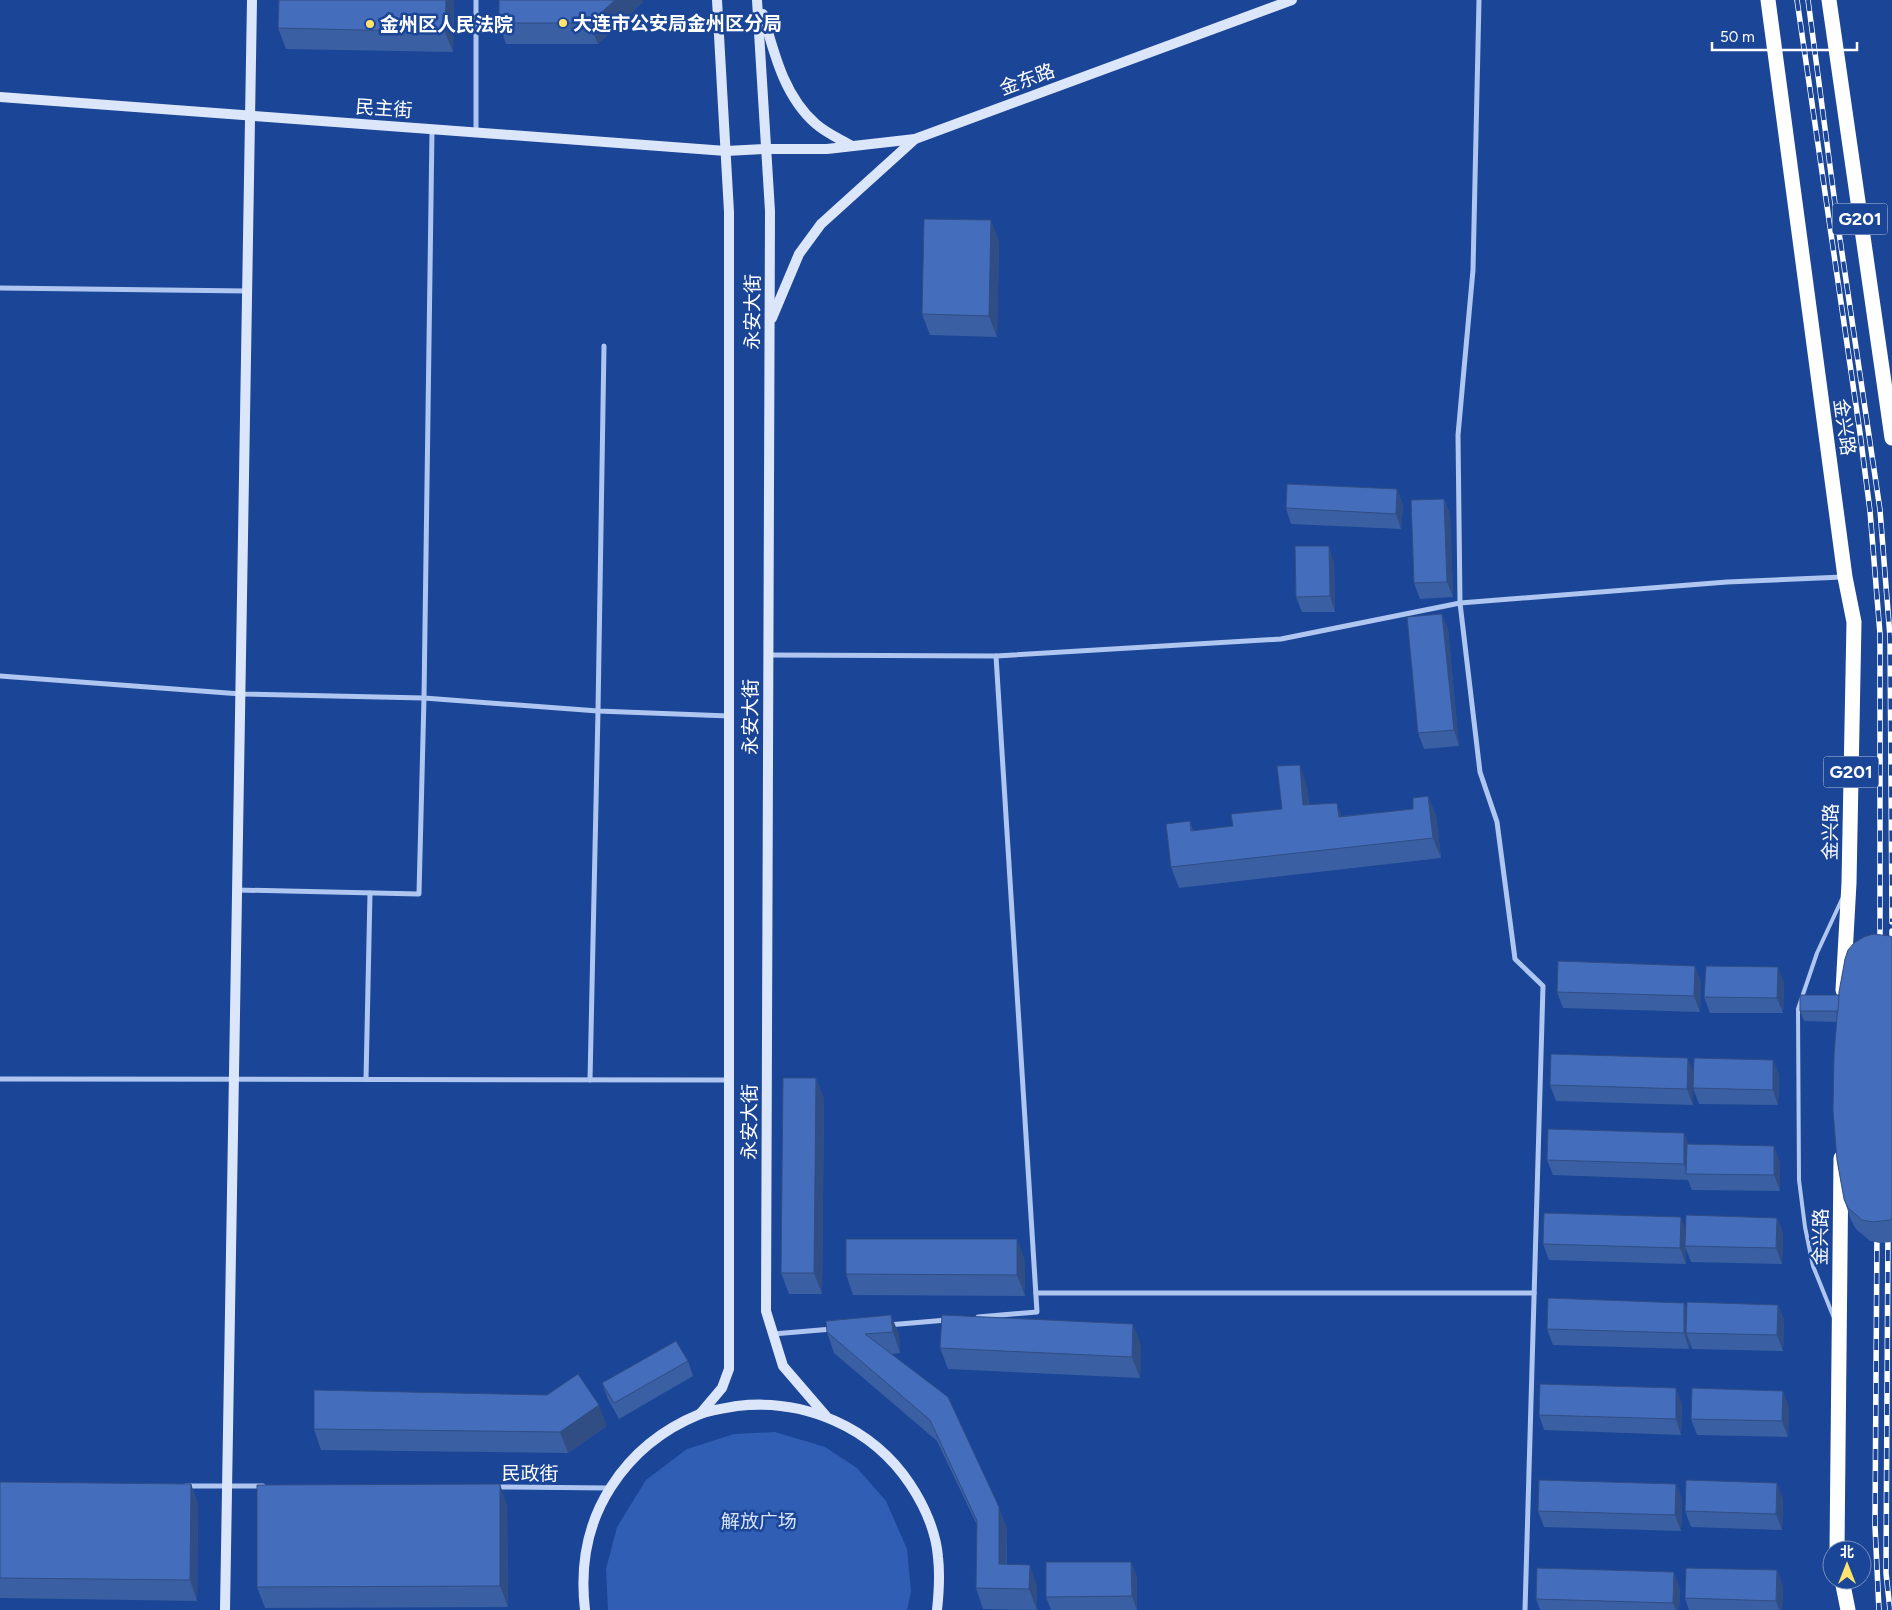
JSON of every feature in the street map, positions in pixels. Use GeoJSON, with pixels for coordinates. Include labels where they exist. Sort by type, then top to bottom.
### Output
{"type":"FeatureCollection","features":[{"type":"Feature","properties":{"kind":"highway","name":"金兴路"},"geometry":{"type":"LineString","coordinates":[[1768,0],[1845,577],[1854,622],[1849,884],[1842,1005]]}},
{"type":"Feature","properties":{"kind":"highway","name":"G201"},"geometry":{"type":"LineString","coordinates":[[1829,0],[1892,438]]}},
{"type":"Feature","properties":{"kind":"highway","name":"金兴路"},"geometry":{"type":"LineString","coordinates":[[1837,1540],[1841,1145]]}},
{"type":"Feature","properties":{"kind":"highway"},"geometry":{"type":"LineString","coordinates":[[1844,1590],[1848,1610]]}},
{"type":"Feature","properties":{"kind":"main road"},"geometry":{"type":"LineString","coordinates":[[225,1610],[252,0]]}},
{"type":"Feature","properties":{"kind":"main road","name":"永安大街"},"geometry":{"type":"LineString","coordinates":[[700,1414],[722,1388],[729,1369],[729,212],[717,0]]}},
{"type":"Feature","properties":{"kind":"main road"},"geometry":{"type":"LineString","coordinates":[[758,0],[779,69],[798,105],[816,125],[852,146]]}},
{"type":"Feature","properties":{"kind":"main road","name":"永安大街"},"geometry":{"type":"LineString","coordinates":[[758,0],[770,211],[766,1311],[783,1366],[826,1416]]}},
{"type":"Feature","properties":{"kind":"main road","name":"金东路"},"geometry":{"type":"LineString","coordinates":[[766,149],[827,149],[915,139],[1292,0]]}},
{"type":"Feature","properties":{"kind":"main road","name":"民主街"},"geometry":{"type":"LineString","coordinates":[[0,96],[726,151],[766,149]]}},
{"type":"Feature","properties":{"kind":"main road"},"geometry":{"type":"LineString","coordinates":[[769,324],[800,254],[821,224],[915,139]]}},
{"type":"Feature","properties":{"kind":"main road"},"geometry":{"type":"LineString","coordinates":[[585,1610],[583,1591],[584,1559],[591,1529],[603,1500],[620,1473],[641,1450],[666,1431],[700,1414],[724,1408],[765,1404],[796,1407],[826,1416],[854,1430],[879,1448],[901,1471],[918,1497],[931,1525],[938,1556],[940,1587],[937,1610]]}},
{"type":"Feature","properties":{"kind":"street"},"geometry":{"type":"LineString","coordinates":[[476,0],[476,133]]}},
{"type":"Feature","properties":{"kind":"street"},"geometry":{"type":"LineString","coordinates":[[1479,0],[1473,270],[1458,435],[1460,602],[1480,772],[1497,822],[1515,959],[1543,986],[1525,1610]]}},
{"type":"Feature","properties":{"kind":"street"},"geometry":{"type":"LineString","coordinates":[[237,890],[419,894],[424,698],[432,129]]}},
{"type":"Feature","properties":{"kind":"street"},"geometry":{"type":"LineString","coordinates":[[0,288],[247,291]]}},
{"type":"Feature","properties":{"kind":"street"},"geometry":{"type":"LineString","coordinates":[[590,1080],[604,346]]}},
{"type":"Feature","properties":{"kind":"street"},"geometry":{"type":"LineString","coordinates":[[768,655],[996,656],[1281,639],[1460,602],[1727,582],[1845,577]]}},
{"type":"Feature","properties":{"kind":"street"},"geometry":{"type":"LineString","coordinates":[[969,1318],[1037,1312],[996,656]]}},
{"type":"Feature","properties":{"kind":"street"},"geometry":{"type":"LineString","coordinates":[[0,676],[241,694],[424,698],[598,711],[729,716]]}},
{"type":"Feature","properties":{"kind":"street"},"geometry":{"type":"LineString","coordinates":[[366,1080],[370,893]]}},
{"type":"Feature","properties":{"kind":"street"},"geometry":{"type":"LineString","coordinates":[[0,1079],[729,1080]]}},
{"type":"Feature","properties":{"kind":"street"},"geometry":{"type":"LineString","coordinates":[[1036,1293],[1534,1293]]}},
{"type":"Feature","properties":{"kind":"street"},"geometry":{"type":"LineString","coordinates":[[881,1325],[949,1320]]}},
{"type":"Feature","properties":{"kind":"street"},"geometry":{"type":"LineString","coordinates":[[773,1334],[842,1329]]}},
{"type":"Feature","properties":{"kind":"street"},"geometry":{"type":"LineString","coordinates":[[178,1485],[266,1486]]}},
{"type":"Feature","properties":{"kind":"street","name":"民政街"},"geometry":{"type":"LineString","coordinates":[[493,1487],[610,1488]]}},
{"type":"Feature","properties":{"kind":"lane"},"geometry":{"type":"LineString","coordinates":[[1839,1331],[1813,1266],[1805,1227],[1799,1180],[1798,1009],[1817,953],[1849,884]]}},
{"type":"Feature","properties":{"kind":"green space","name":"解放广场"},"geometry":{"type":"Polygon","coordinates":[[[775,1432],[825,1447],[857,1468],[886,1501],[907,1549],[911,1592],[907,1610],[608,1610],[606,1569],[617,1527],[646,1480],[687,1449],[734,1434],[775,1432]]]}},
{"type":"Feature","properties":{"kind":"building"},"geometry":{"type":"Polygon","coordinates":[[[279,0],[446,0],[445,32],[278,28],[279,0]]]}},
{"type":"Feature","properties":{"kind":"building"},"geometry":{"type":"Polygon","coordinates":[[[499,0],[615,0],[590,23],[499,23],[499,0]]]}},
{"type":"Feature","properties":{"kind":"building"},"geometry":{"type":"Polygon","coordinates":[[[924,219],[991,220],[989,316],[922,314],[924,219]]]}},
{"type":"Feature","properties":{"kind":"building"},"geometry":{"type":"Polygon","coordinates":[[[1287,484],[1397,489],[1396,514],[1286,508],[1287,484]]]}},
{"type":"Feature","properties":{"kind":"building"},"geometry":{"type":"Polygon","coordinates":[[[1444,499],[1447,582],[1414,583],[1411,500],[1444,499]]]}},
{"type":"Feature","properties":{"kind":"building"},"geometry":{"type":"Polygon","coordinates":[[[1295,546],[1329,546],[1330,596],[1296,597],[1295,546]]]}},
{"type":"Feature","properties":{"kind":"building"},"geometry":{"type":"Polygon","coordinates":[[[1442,614],[1454,730],[1418,733],[1407,617],[1442,614]]]}},
{"type":"Feature","properties":{"kind":"building"},"geometry":{"type":"Polygon","coordinates":[[[1300,765],[1303,805],[1337,803],[1339,817],[1413,809],[1413,798],[1428,796],[1433,838],[1171,867],[1166,824],[1190,821],[1191,831],[1233,826],[1231,814],[1282,809],[1277,766],[1300,765]]]}},
{"type":"Feature","properties":{"kind":"building"},"geometry":{"type":"Polygon","coordinates":[[[1873,934],[1892,937],[1892,1219],[1873,1222],[1862,1220],[1848,1208],[1844,1199],[1837,1160],[1833,1110],[1834,1055],[1839,992],[1845,959],[1848,950],[1854,943],[1873,934]]]}},
{"type":"Feature","properties":{"kind":"building"},"geometry":{"type":"Polygon","coordinates":[[[1558,961],[1695,966],[1694,996],[1557,992],[1558,961]]]}},
{"type":"Feature","properties":{"kind":"building"},"geometry":{"type":"Polygon","coordinates":[[[1706,966],[1778,967],[1777,998],[1704,997],[1706,966]]]}},
{"type":"Feature","properties":{"kind":"building"},"geometry":{"type":"Polygon","coordinates":[[[1800,995],[1839,995],[1838,1011],[1800,1011],[1800,995]]]}},
{"type":"Feature","properties":{"kind":"building"},"geometry":{"type":"Polygon","coordinates":[[[1551,1054],[1688,1058],[1687,1089],[1550,1085],[1551,1054]]]}},
{"type":"Feature","properties":{"kind":"building"},"geometry":{"type":"Polygon","coordinates":[[[1694,1058],[1773,1060],[1773,1090],[1693,1088],[1694,1058]]]}},
{"type":"Feature","properties":{"kind":"building"},"geometry":{"type":"Polygon","coordinates":[[[783,1078],[816,1078],[814,1273],[781,1273],[783,1078]]]}},
{"type":"Feature","properties":{"kind":"building"},"geometry":{"type":"Polygon","coordinates":[[[1548,1129],[1684,1133],[1684,1164],[1547,1160],[1548,1129]]]}},
{"type":"Feature","properties":{"kind":"building"},"geometry":{"type":"Polygon","coordinates":[[[1687,1144],[1774,1146],[1774,1175],[1686,1174],[1687,1144]]]}},
{"type":"Feature","properties":{"kind":"building"},"geometry":{"type":"Polygon","coordinates":[[[1544,1213],[1681,1217],[1680,1248],[1543,1244],[1544,1213]]]}},
{"type":"Feature","properties":{"kind":"building"},"geometry":{"type":"Polygon","coordinates":[[[1686,1215],[1777,1218],[1776,1248],[1685,1246],[1686,1215]]]}},
{"type":"Feature","properties":{"kind":"building"},"geometry":{"type":"Polygon","coordinates":[[[846,1239],[1017,1239],[1017,1275],[846,1274],[846,1239]]]}},
{"type":"Feature","properties":{"kind":"building"},"geometry":{"type":"Polygon","coordinates":[[[1548,1298],[1684,1303],[1684,1333],[1547,1329],[1548,1298]]]}},
{"type":"Feature","properties":{"kind":"building"},"geometry":{"type":"Polygon","coordinates":[[[1687,1302],[1778,1305],[1777,1335],[1686,1333],[1687,1302]]]}},
{"type":"Feature","properties":{"kind":"building"},"geometry":{"type":"Polygon","coordinates":[[[891,1315],[893,1332],[865,1334],[948,1397],[999,1507],[999,1564],[1030,1565],[1029,1589],[976,1588],[977,1521],[930,1420],[827,1332],[826,1321],[891,1315]]]}},
{"type":"Feature","properties":{"kind":"building"},"geometry":{"type":"Polygon","coordinates":[[[942,1315],[1133,1324],[1132,1357],[940,1348],[942,1315]]]}},
{"type":"Feature","properties":{"kind":"building"},"geometry":{"type":"Polygon","coordinates":[[[676,1341],[688,1361],[614,1403],[602,1383],[676,1341]]]}},
{"type":"Feature","properties":{"kind":"building"},"geometry":{"type":"Polygon","coordinates":[[[578,1374],[599,1405],[560,1432],[314,1429],[314,1390],[547,1395],[578,1374]]]}},
{"type":"Feature","properties":{"kind":"building"},"geometry":{"type":"Polygon","coordinates":[[[1540,1384],[1676,1388],[1676,1419],[1539,1415],[1540,1384]]]}},
{"type":"Feature","properties":{"kind":"building"},"geometry":{"type":"Polygon","coordinates":[[[1692,1388],[1783,1391],[1782,1421],[1691,1419],[1692,1388]]]}},
{"type":"Feature","properties":{"kind":"building"},"geometry":{"type":"Polygon","coordinates":[[[1539,1480],[1676,1484],[1675,1515],[1538,1511],[1539,1480]]]}},
{"type":"Feature","properties":{"kind":"building"},"geometry":{"type":"Polygon","coordinates":[[[1686,1480],[1777,1483],[1776,1514],[1685,1511],[1686,1480]]]}},
{"type":"Feature","properties":{"kind":"building"},"geometry":{"type":"Polygon","coordinates":[[[0,1482],[191,1484],[190,1580],[0,1578],[0,1482]]]}},
{"type":"Feature","properties":{"kind":"building"},"geometry":{"type":"Polygon","coordinates":[[[500,1484],[500,1586],[257,1587],[257,1485],[500,1484]]]}},
{"type":"Feature","properties":{"kind":"building"},"geometry":{"type":"Polygon","coordinates":[[[1046,1562],[1131,1562],[1132,1596],[1046,1597],[1046,1562]]]}},
{"type":"Feature","properties":{"kind":"building"},"geometry":{"type":"Polygon","coordinates":[[[1537,1568],[1674,1572],[1673,1603],[1536,1599],[1537,1568]]]}},
{"type":"Feature","properties":{"kind":"building"},"geometry":{"type":"Polygon","coordinates":[[[1686,1568],[1777,1570],[1776,1601],[1685,1598],[1686,1568]]]}},
{"type":"Feature","properties":{"kind":"railway"},"geometry":{"type":"LineString","coordinates":[[1797,0],[1870,511],[1880,634],[1880,949]]}},
{"type":"Feature","properties":{"kind":"railway"},"geometry":{"type":"LineString","coordinates":[[1808,0],[1837,219],[1880,510],[1890,637],[1892,922]]}},
{"type":"Feature","properties":{"kind":"railway"},"geometry":{"type":"LineString","coordinates":[[1892,931],[1892,950]]}},
{"type":"Feature","properties":{"kind":"railway"},"geometry":{"type":"LineString","coordinates":[[1888,1228],[1886,1573],[1890,1610]]}},
{"type":"Feature","properties":{"kind":"railway"},"geometry":{"type":"LineString","coordinates":[[1877,1229],[1875,1526],[1879,1610]]}},
{"type":"Feature","properties":{"kind":"place","name":"大连市公安局金州区分局"},"geometry":{"type":"Point","coordinates":[563,23]}},
{"type":"Feature","properties":{"kind":"place","name":"金州区人民法院"},"geometry":{"type":"Point","coordinates":[370,24]}}]}
